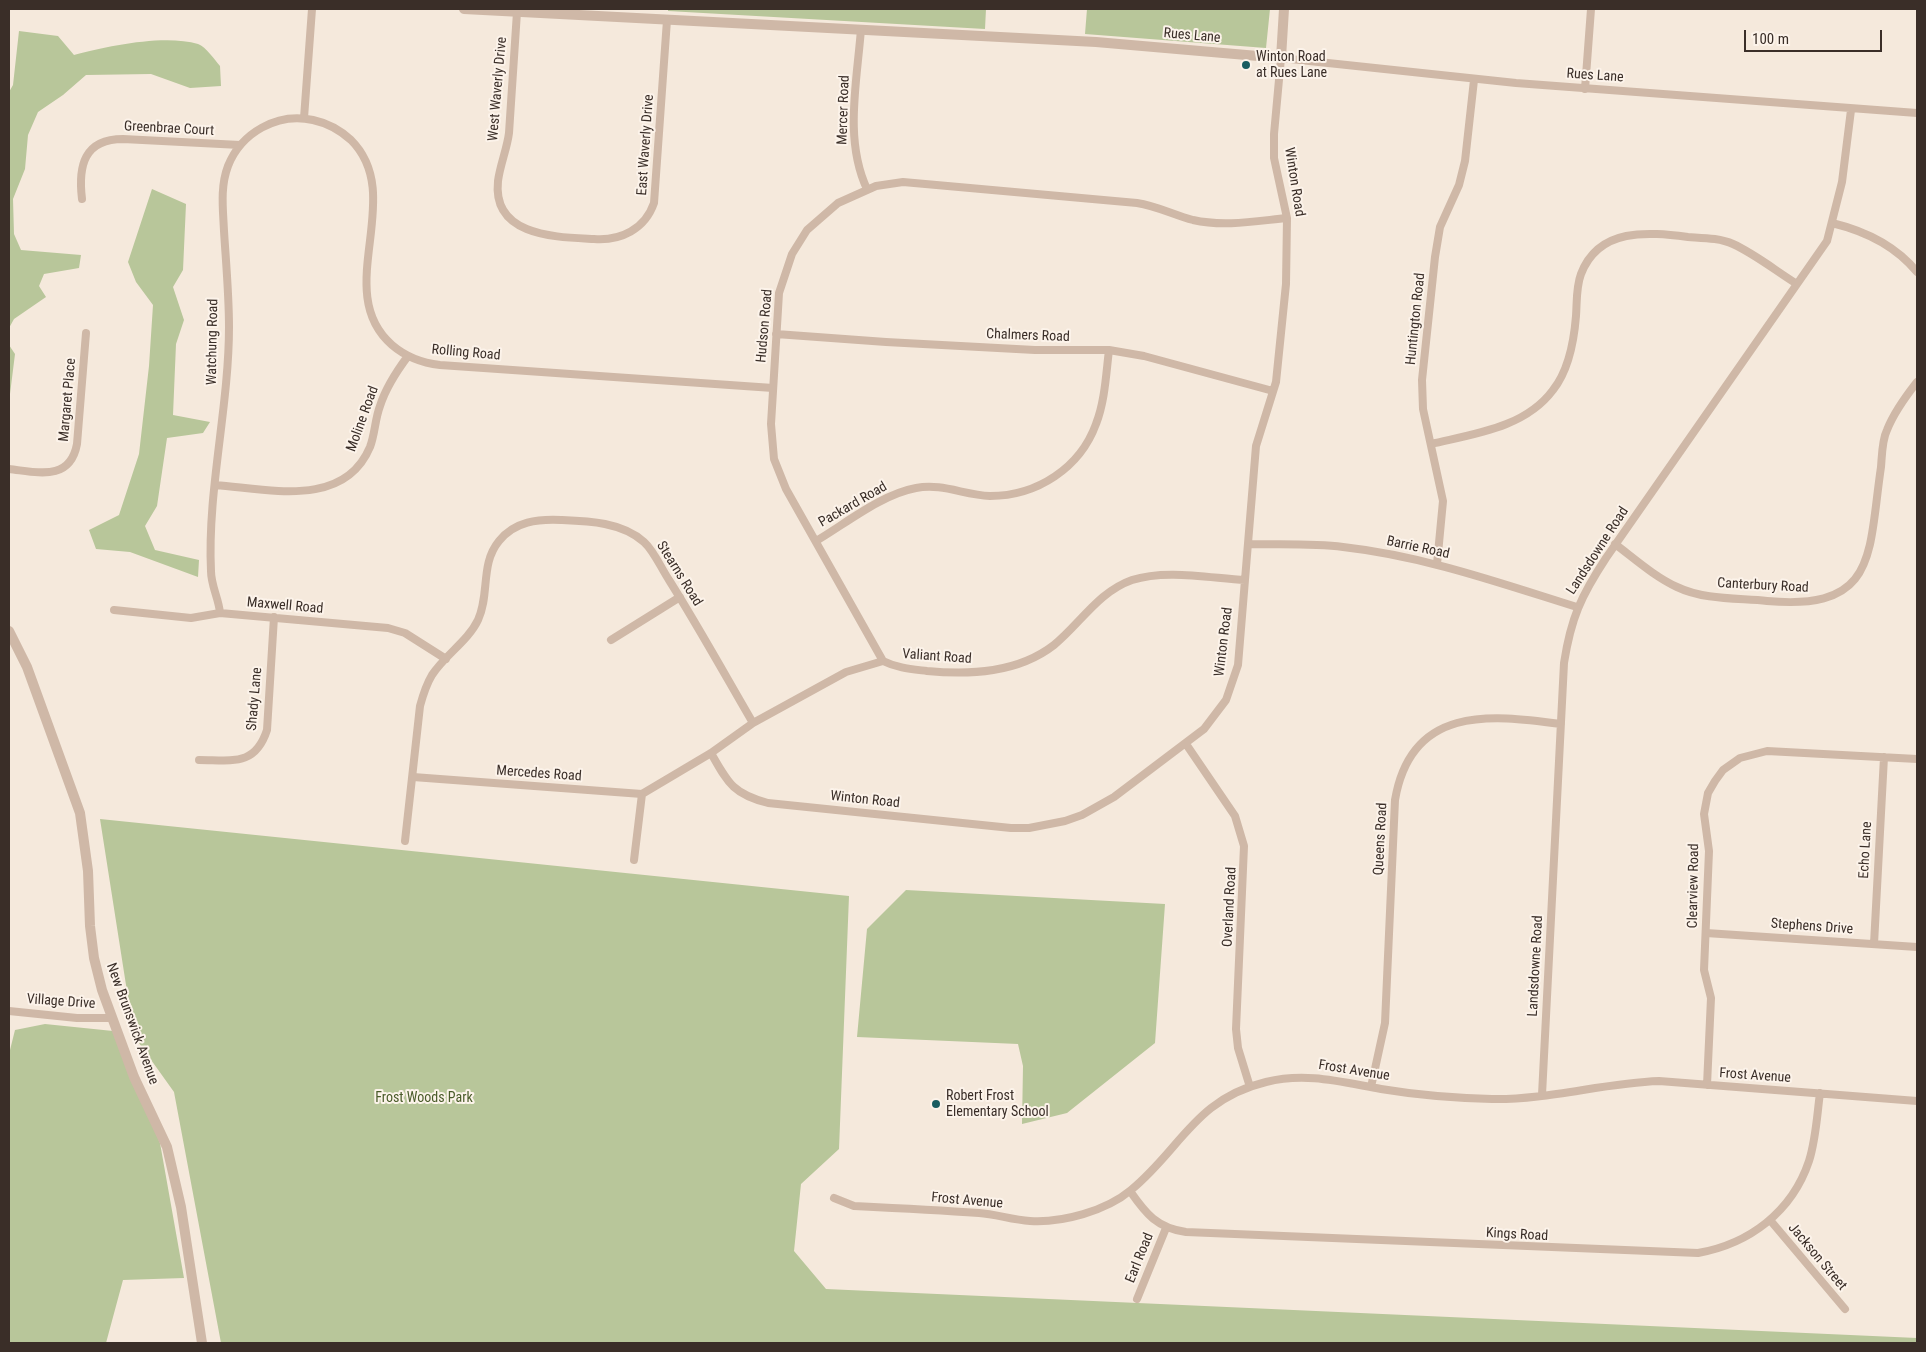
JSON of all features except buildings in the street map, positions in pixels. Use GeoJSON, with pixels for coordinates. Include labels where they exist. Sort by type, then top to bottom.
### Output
{"type":"FeatureCollection","features":[{"type":"Feature","properties":{"kind":"street"},"geometry":{"type":"LineString","coordinates":[[304,118],[312,9]]}},
{"type":"Feature","properties":{"kind":"street","name":"Rues Lane"},"geometry":{"type":"LineString","coordinates":[[464,9],[1096,42],[1281,58],[1474,80],[1851,110],[1917,113]]}},
{"type":"Feature","properties":{"kind":"street","name":"Winton Road"},"geometry":{"type":"LineString","coordinates":[[711,753],[732,786],[746,797],[768,804],[1010,828],[1047,825],[1090,811],[1114,798],[1186,744],[1213,720],[1231,689],[1238,665],[1256,446],[1274,391],[1279,361],[1286,284],[1287,218],[1274,158],[1274,134],[1284,9]]}},
{"type":"Feature","properties":{"kind":"street"},"geometry":{"type":"LineString","coordinates":[[1586,89],[1591,9]]}},
{"type":"Feature","properties":{"kind":"street","name":"West Waverly Drive"},"geometry":{"type":"LineString","coordinates":[[517,12],[508,136],[498,181],[500,201],[509,218],[529,231],[601,240]]}},
{"type":"Feature","properties":{"kind":"street","name":"East Waverly Drive"},"geometry":{"type":"LineString","coordinates":[[601,240],[620,237],[630,232],[647,218],[654,203],[667,20]]}},
{"type":"Feature","properties":{"kind":"street","name":"Mercer Road"},"geometry":{"type":"LineString","coordinates":[[861,29],[854,142],[858,167],[867,189]]}},
{"type":"Feature","properties":{"kind":"street","name":"Huntington Road"},"geometry":{"type":"LineString","coordinates":[[1437,564],[1443,502],[1423,409],[1422,380],[1440,227],[1459,185],[1465,161],[1474,80]]}},
{"type":"Feature","properties":{"kind":"street","name":"Landsdowne Road"},"geometry":{"type":"LineString","coordinates":[[1542,1096],[1564,663],[1569,632],[1577,608],[1615,544],[1828,241],[1842,182],[1851,110]]}},
{"type":"Feature","properties":{"kind":"street","name":"Watchung Road"},"geometry":{"type":"LineString","coordinates":[[220,613],[219,598],[211,572],[229,326],[223,186],[229,164],[240,145],[252,133],[266,125],[281,120],[304,118]]}},
{"type":"Feature","properties":{"kind":"street","name":"Rolling Road"},"geometry":{"type":"LineString","coordinates":[[304,118],[327,124],[341,132],[353,142],[366,162],[373,192],[366,281],[368,306],[374,321],[383,335],[408,356],[440,365],[773,388]]}},
{"type":"Feature","properties":{"kind":"street","name":"Greenbrae Court"},"geometry":{"type":"LineString","coordinates":[[82,200],[80,180],[83,164],[92,150],[105,141],[123,138],[240,145]]}},
{"type":"Feature","properties":{"kind":"street","name":"Hudson Road"},"geometry":{"type":"LineString","coordinates":[[883,661],[786,489],[774,459],[770,424],[782,279],[799,242],[827,211],[850,196],[867,189],[889,183],[917,182],[1137,203],[1151,205],[1192,219],[1212,223],[1234,224],[1287,218]]}},
{"type":"Feature","properties":{"kind":"street"},"geometry":{"type":"LineString","coordinates":[[1832,223],[1876,238],[1902,256],[1917,272]]}},
{"type":"Feature","properties":{"kind":"street"},"geometry":{"type":"LineString","coordinates":[[1431,444],[1488,430],[1515,420],[1535,409],[1553,390],[1564,371],[1572,346],[1581,274],[1598,250],[1615,239],[1627,235],[1655,233],[1716,240],[1733,244],[1797,284]]}},
{"type":"Feature","properties":{"kind":"street","name":"Margaret Place"},"geometry":{"type":"LineString","coordinates":[[9,469],[50,473],[59,471],[73,458],[77,444],[86,333]]}},
{"type":"Feature","properties":{"kind":"street","name":"Chalmers Road"},"geometry":{"type":"LineString","coordinates":[[776,334],[996,348],[1109,350],[1144,356],[1274,391]]}},
{"type":"Feature","properties":{"kind":"street","name":"Packard Road"},"geometry":{"type":"LineString","coordinates":[[816,541],[887,498],[906,490],[936,487],[1000,496],[1028,490],[1054,478],[1079,455],[1096,425],[1101,407],[1109,350]]}},
{"type":"Feature","properties":{"kind":"street","name":"Moline Road"},"geometry":{"type":"LineString","coordinates":[[216,485],[306,492],[321,490],[341,481],[353,472],[366,454],[387,389],[408,356]]}},
{"type":"Feature","properties":{"kind":"street","name":"Canterbury Road"},"geometry":{"type":"LineString","coordinates":[[1615,544],[1661,579],[1679,588],[1706,595],[1788,603],[1821,601],[1836,594],[1858,578],[1864,566],[1871,534],[1886,431],[1897,410],[1917,382]]}},
{"type":"Feature","properties":{"kind":"street","name":"Stearns Road"},"geometry":{"type":"LineString","coordinates":[[405,841],[420,706],[425,688],[433,674],[478,621],[482,608],[488,562],[493,550],[509,531],[532,520],[597,522],[619,528],[644,542],[680,597],[754,723]]}},
{"type":"Feature","properties":{"kind":"street","name":"Barrie Road"},"geometry":{"type":"LineString","coordinates":[[1248,544],[1342,546],[1437,564],[1577,608]]}},
{"type":"Feature","properties":{"kind":"street","name":"Valiant Road"},"geometry":{"type":"LineString","coordinates":[[642,794],[711,753],[754,723],[846,672],[883,661],[895,667],[952,673],[982,673],[1024,661],[1052,646],[1104,595],[1131,580],[1160,575],[1245,580]]}},
{"type":"Feature","properties":{"kind":"street"},"geometry":{"type":"LineString","coordinates":[[611,640],[680,597]]}},
{"type":"Feature","properties":{"kind":"street","name":"Maxwell Road"},"geometry":{"type":"LineString","coordinates":[[114,610],[191,618],[220,613],[388,628],[405,633],[446,660]]}},
{"type":"Feature","properties":{"kind":"street","name":"Shady Lane"},"geometry":{"type":"LineString","coordinates":[[199,760],[240,760],[258,750],[263,742],[267,730],[274,617]]}},
{"type":"Feature","properties":{"kind":"street","name":"New Brunswick Avenue"},"geometry":{"type":"LineString","coordinates":[[9,631],[28,668],[80,813],[88,871],[90,926],[94,958],[112,1018],[134,1077],[167,1147],[180,1207],[202,1343]]}},
{"type":"Feature","properties":{"kind":"street","name":"Queens Road"},"geometry":{"type":"LineString","coordinates":[[1371,1087],[1385,1023],[1395,800],[1403,772],[1413,755],[1427,740],[1443,729],[1461,721],[1502,717],[1561,724]]}},
{"type":"Feature","properties":{"kind":"street","name":"Overland Road"},"geometry":{"type":"LineString","coordinates":[[1186,744],[1235,816],[1244,846],[1236,1029],[1238,1048],[1250,1087]]}},
{"type":"Feature","properties":{"kind":"street","name":"Clearview Road"},"geometry":{"type":"LineString","coordinates":[[1707,1085],[1711,998],[1704,970],[1709,851],[1704,821],[1705,807],[1711,787],[1723,770],[1747,755],[1767,751],[1917,759]]}},
{"type":"Feature","properties":{"kind":"street","name":"Echo Lane"},"geometry":{"type":"LineString","coordinates":[[1874,944],[1884,757]]}},
{"type":"Feature","properties":{"kind":"street","name":"Mercedes Road"},"geometry":{"type":"LineString","coordinates":[[413,777],[642,794]]}},
{"type":"Feature","properties":{"kind":"street"},"geometry":{"type":"LineString","coordinates":[[634,860],[642,794]]}},
{"type":"Feature","properties":{"kind":"street","name":"Stephens Drive"},"geometry":{"type":"LineString","coordinates":[[1706,933],[1917,947]]}},
{"type":"Feature","properties":{"kind":"street","name":"Village Drive"},"geometry":{"type":"LineString","coordinates":[[9,1011],[77,1018],[112,1018]]}},
{"type":"Feature","properties":{"kind":"street","name":"Frost Avenue"},"geometry":{"type":"LineString","coordinates":[[834,1198],[854,1206],[988,1213],[1032,1221],[1068,1217],[1086,1212],[1130,1191],[1204,1113],[1226,1098],[1250,1087],[1300,1077],[1339,1080],[1371,1087],[1441,1096],[1494,1099],[1542,1096],[1634,1082],[1707,1085],[1917,1101]]}},
{"type":"Feature","properties":{"kind":"street","name":"Kings Road"},"geometry":{"type":"LineString","coordinates":[[1130,1191],[1148,1214],[1166,1228],[1186,1232],[1684,1254],[1725,1247],[1750,1235],[1770,1220],[1791,1197],[1805,1172],[1814,1141],[1820,1093]]}},
{"type":"Feature","properties":{"kind":"street","name":"Jackson Street"},"geometry":{"type":"LineString","coordinates":[[1770,1220],[1845,1310]]}},
{"type":"Feature","properties":{"kind":"street","name":"Earl Road"},"geometry":{"type":"LineString","coordinates":[[1137,1299],[1166,1228]]}},
{"type":"Feature","properties":{"kind":"green space"},"geometry":{"type":"Polygon","coordinates":[[[668,9],[986,9],[985,29],[668,11],[668,9]]]}},
{"type":"Feature","properties":{"kind":"green space"},"geometry":{"type":"Polygon","coordinates":[[[1087,9],[1270,9],[1266,48],[1085,34],[1087,9]]]}},
{"type":"Feature","properties":{"kind":"green space"},"geometry":{"type":"Polygon","coordinates":[[[19,31],[58,36],[74,55],[136,42],[169,40],[198,44],[220,66],[221,86],[190,88],[151,74],[86,75],[63,95],[38,112],[28,135],[25,169],[13,199],[14,234],[21,250],[81,255],[79,268],[44,274],[39,286],[46,297],[14,319],[9,328],[9,92],[13,85],[19,31]]]}},
{"type":"Feature","properties":{"kind":"green space"},"geometry":{"type":"Polygon","coordinates":[[[152,189],[186,204],[183,270],[173,287],[184,320],[176,344],[173,415],[210,422],[203,433],[167,438],[157,506],[145,526],[155,550],[199,560],[198,577],[130,552],[96,549],[89,530],[119,515],[139,454],[149,366],[153,305],[136,282],[128,262],[152,189]]]}},
{"type":"Feature","properties":{"kind":"green space"},"geometry":{"type":"Polygon","coordinates":[[[9,345],[15,354],[10,394],[9,394],[9,345]]]}},
{"type":"Feature","properties":{"kind":"green space","name":"Frost Woods Park"},"geometry":{"type":"Polygon","coordinates":[[[100,819],[849,896],[839,1149],[801,1184],[794,1251],[826,1289],[1917,1338],[1917,1343],[221,1343],[174,1092],[134,1036],[100,819]]]}},
{"type":"Feature","properties":{"kind":"green space"},"geometry":{"type":"Polygon","coordinates":[[[906,890],[1165,904],[1155,1043],[1067,1113],[1022,1124],[1023,1066],[1018,1044],[857,1037],[867,929],[906,890]]]}},
{"type":"Feature","properties":{"kind":"green space"},"geometry":{"type":"Polygon","coordinates":[[[45,1024],[113,1031],[160,1143],[184,1278],[123,1280],[106,1343],[9,1343],[9,1054],[15,1030],[45,1024]]]}},
{"type":"Feature","properties":{"kind":"place","name":"Winton Road at Rues Lane"},"geometry":{"type":"Point","coordinates":[1246,65]}},
{"type":"Feature","properties":{"kind":"place","name":"Robert Frost Elementary School"},"geometry":{"type":"Point","coordinates":[936,1104]}}]}
